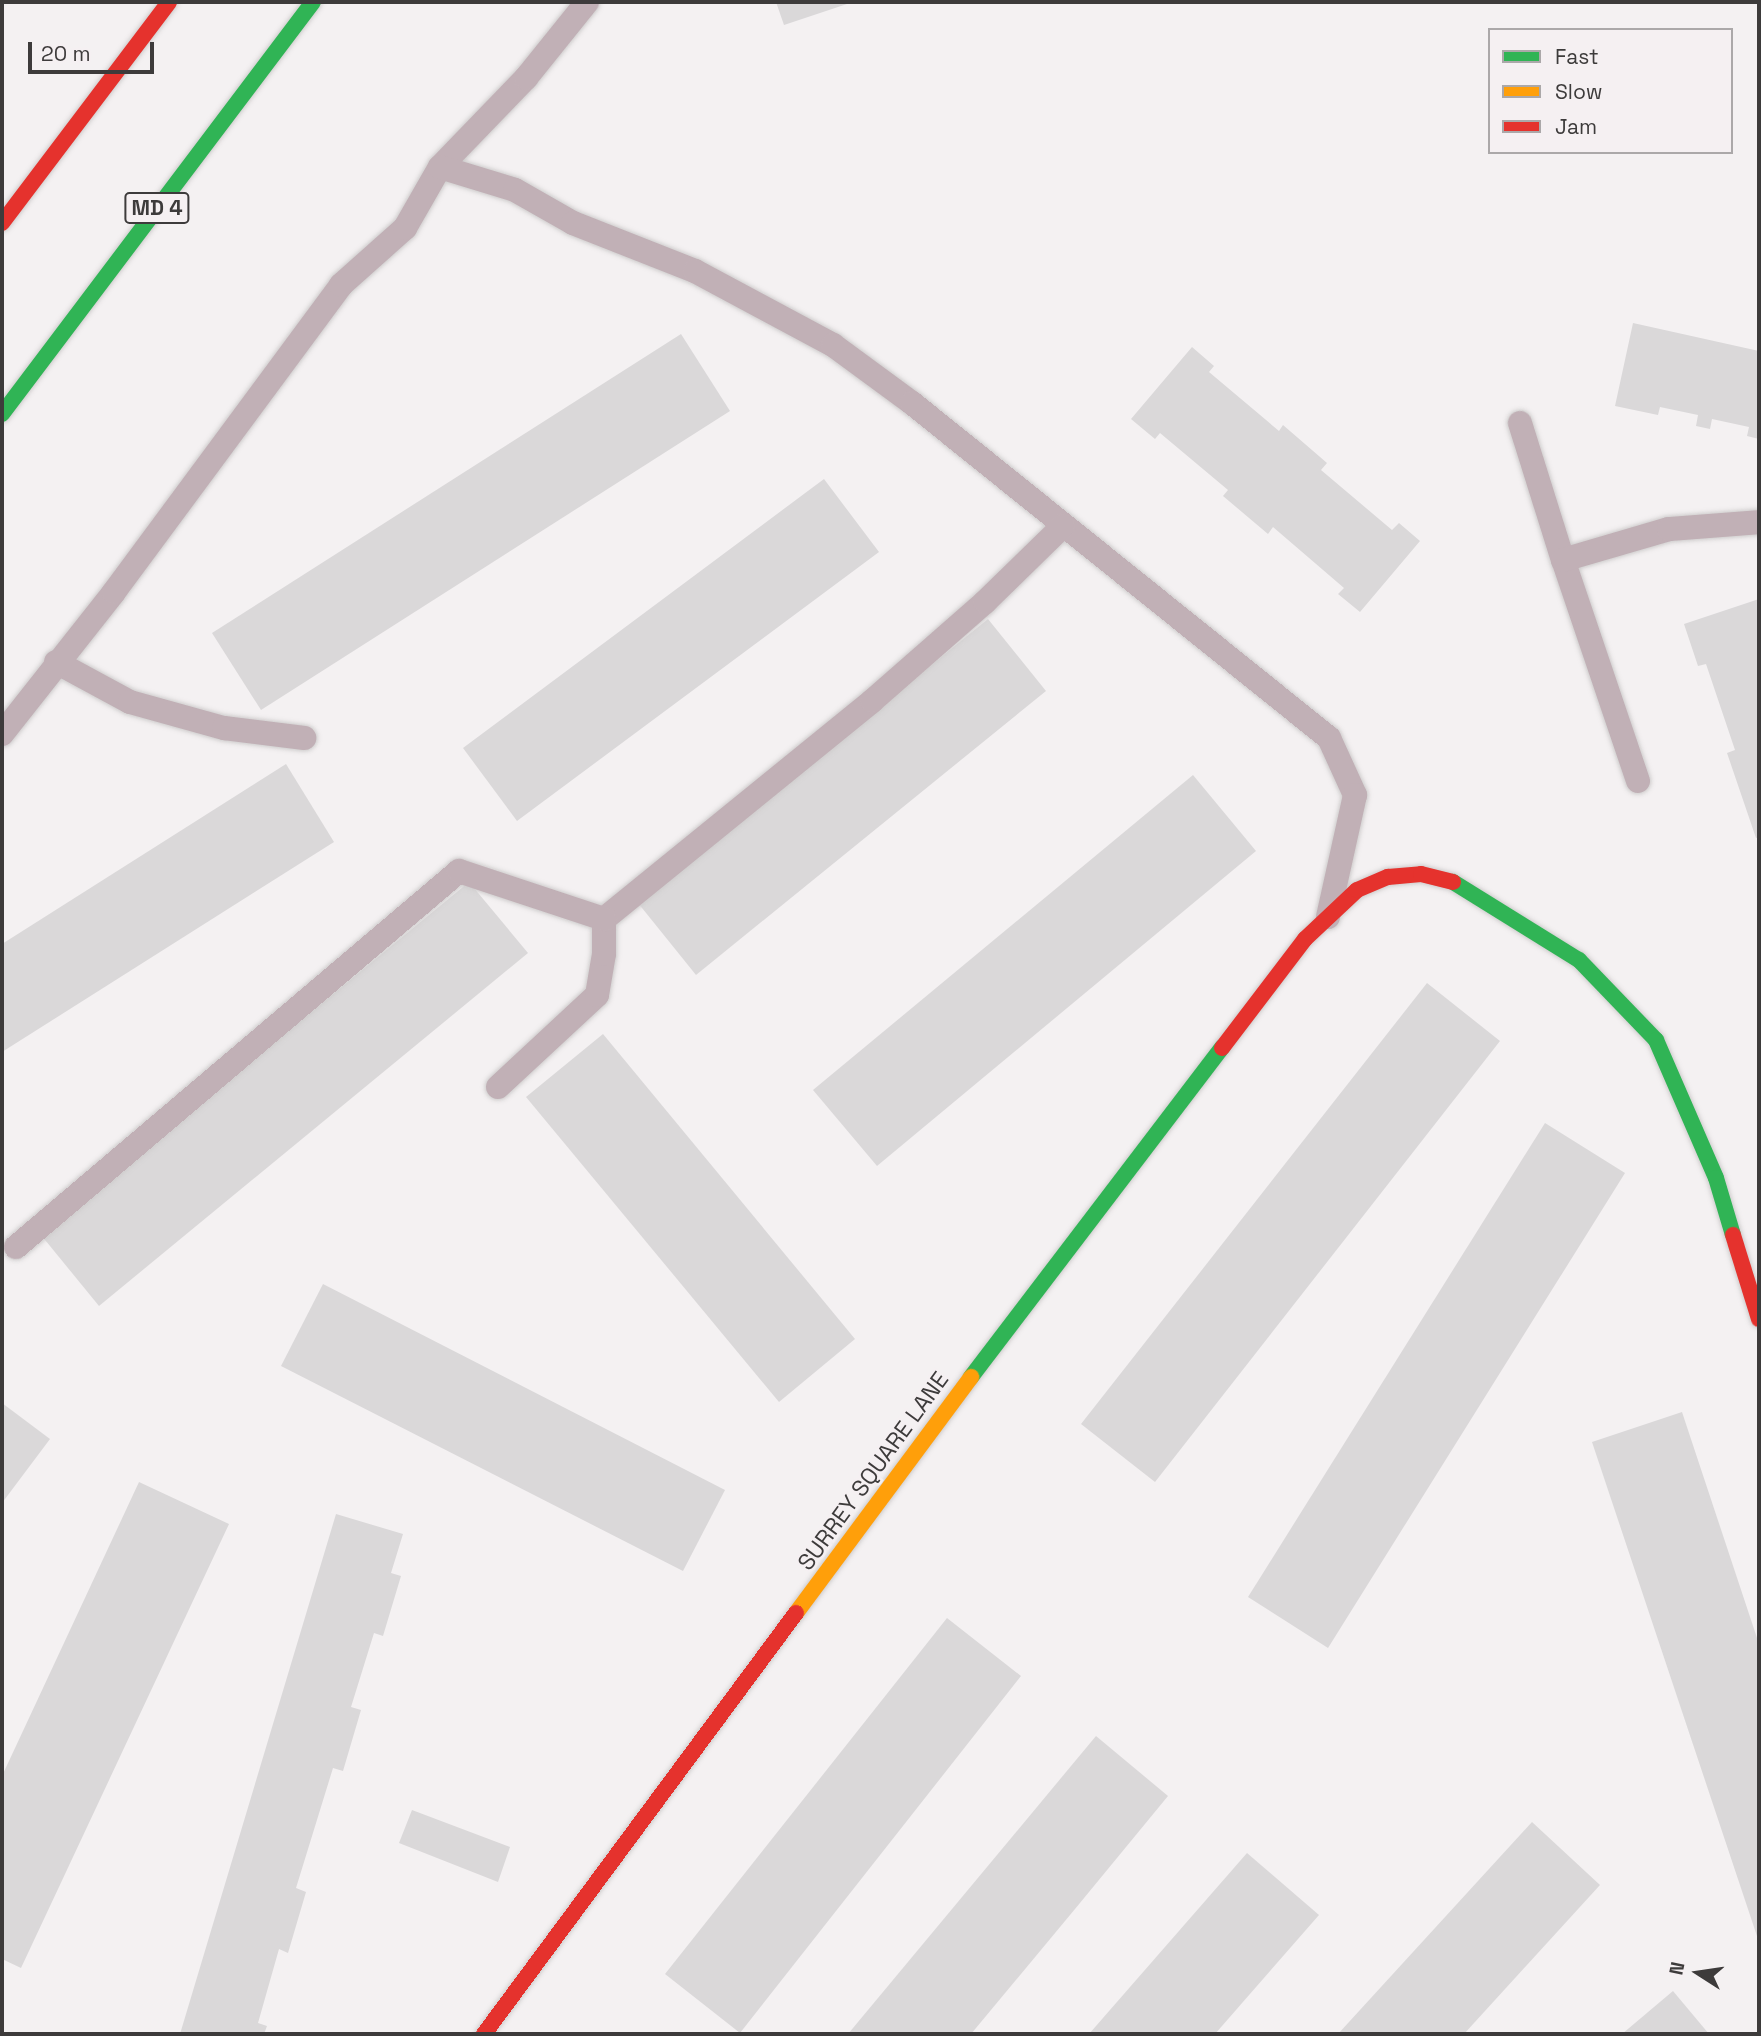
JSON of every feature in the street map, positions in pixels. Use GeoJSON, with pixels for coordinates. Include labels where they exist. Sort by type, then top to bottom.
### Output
{"type":"FeatureCollection","features":[{"type":"Feature","properties":{"kind":"main road"},"geometry":{"type":"LineString","coordinates":[[2,223],[169,2]]}},
{"type":"Feature","properties":{"kind":"main road","name":"MD 4"},"geometry":{"type":"LineString","coordinates":[[2,414],[313,2]]}},
{"type":"Feature","properties":{"kind":"main road","name":"SURREY SQUARE LANE"},"geometry":{"type":"LineString","coordinates":[[484,2034],[681,1772],[920,1442],[1305,939],[1357,890],[1388,877],[1421,874],[1452,881],[1579,960],[1656,1040],[1676,1080],[1716,1178],[1759,1319]]}},
{"type":"Feature","properties":{"kind":"lane"},"geometry":{"type":"LineString","coordinates":[[2,734],[55,662],[114,592],[341,285],[405,228],[440,167],[526,78],[587,2]]}},
{"type":"Feature","properties":{"kind":"lane"},"geometry":{"type":"LineString","coordinates":[[440,167],[515,190],[573,223],[695,271],[833,345],[912,402],[1329,738],[1354,795],[1328,917]]}},
{"type":"Feature","properties":{"kind":"lane"},"geometry":{"type":"LineString","coordinates":[[1520,423],[1638,781]]}},
{"type":"Feature","properties":{"kind":"lane"},"geometry":{"type":"LineString","coordinates":[[1563,560],[1669,529],[1759,522]]}},
{"type":"Feature","properties":{"kind":"lane"},"geometry":{"type":"LineString","coordinates":[[604,919],[872,701],[985,602],[1063,526]]}},
{"type":"Feature","properties":{"kind":"lane"},"geometry":{"type":"LineString","coordinates":[[55,662],[130,702],[224,728],[304,738]]}},
{"type":"Feature","properties":{"kind":"lane"},"geometry":{"type":"LineString","coordinates":[[16,1247],[459,871],[604,919]]}},
{"type":"Feature","properties":{"kind":"lane"},"geometry":{"type":"LineString","coordinates":[[498,1087],[597,995],[604,954],[604,919]]}},
{"type":"Feature","properties":{"kind":"building"},"geometry":{"type":"Polygon","coordinates":[[[776,2],[853,2],[784,25],[776,2]]]}},
{"type":"Feature","properties":{"kind":"building"},"geometry":{"type":"Polygon","coordinates":[[[1633,323],[1759,351],[1759,439],[1747,436],[1749,427],[1712,419],[1710,429],[1696,426],[1698,415],[1660,407],[1658,415],[1615,406],[1633,323]]]}},
{"type":"Feature","properties":{"kind":"building"},"geometry":{"type":"Polygon","coordinates":[[[681,334],[730,411],[261,710],[212,633],[681,334]]]}},
{"type":"Feature","properties":{"kind":"building"},"geometry":{"type":"Polygon","coordinates":[[[1192,347],[1214,366],[1209,372],[1279,431],[1283,425],[1327,463],[1321,470],[1392,530],[1399,523],[1420,541],[1360,612],[1338,594],[1344,588],[1273,527],[1268,534],[1223,496],[1228,490],[1160,433],[1155,439],[1131,419],[1192,347]]]}},
{"type":"Feature","properties":{"kind":"building"},"geometry":{"type":"Polygon","coordinates":[[[824,479],[879,552],[517,821],[463,748],[824,479]]]}},
{"type":"Feature","properties":{"kind":"building"},"geometry":{"type":"Polygon","coordinates":[[[1759,599],[1759,837],[1756,838],[1727,753],[1735,750],[1706,664],[1698,666],[1684,624],[1759,599]]]}},
{"type":"Feature","properties":{"kind":"building"},"geometry":{"type":"Polygon","coordinates":[[[988,619],[1046,691],[696,975],[638,903],[988,619]]]}},
{"type":"Feature","properties":{"kind":"building"},"geometry":{"type":"Polygon","coordinates":[[[286,764],[334,842],[2,1052],[2,944],[286,764]]]}},
{"type":"Feature","properties":{"kind":"building"},"geometry":{"type":"Polygon","coordinates":[[[1193,775],[1256,851],[877,1166],[813,1090],[1193,775]]]}},
{"type":"Feature","properties":{"kind":"building"},"geometry":{"type":"Polygon","coordinates":[[[469,882],[528,953],[99,1306],[41,1235],[469,882]]]}},
{"type":"Feature","properties":{"kind":"building"},"geometry":{"type":"Polygon","coordinates":[[[1427,983],[1500,1041],[1155,1482],[1081,1424],[1427,983]]]}},
{"type":"Feature","properties":{"kind":"building"},"geometry":{"type":"Polygon","coordinates":[[[603,1034],[855,1339],[779,1402],[526,1097],[603,1034]]]}},
{"type":"Feature","properties":{"kind":"building"},"geometry":{"type":"Polygon","coordinates":[[[1545,1123],[1625,1173],[1328,1648],[1248,1597],[1545,1123]]]}},
{"type":"Feature","properties":{"kind":"building"},"geometry":{"type":"Polygon","coordinates":[[[323,1284],[725,1490],[683,1571],[281,1366],[323,1284]]]}},
{"type":"Feature","properties":{"kind":"building"},"geometry":{"type":"Polygon","coordinates":[[[2,1403],[50,1439],[2,1503],[2,1403]]]}},
{"type":"Feature","properties":{"kind":"building"},"geometry":{"type":"Polygon","coordinates":[[[1682,1412],[1759,1644],[1759,1942],[1592,1442],[1682,1412]]]}},
{"type":"Feature","properties":{"kind":"building"},"geometry":{"type":"Polygon","coordinates":[[[139,1482],[229,1524],[21,1968],[2,1959],[2,1776],[139,1482]]]}},
{"type":"Feature","properties":{"kind":"building"},"geometry":{"type":"Polygon","coordinates":[[[336,1514],[403,1534],[391,1573],[401,1576],[383,1636],[374,1633],[351,1707],[361,1710],[343,1771],[333,1768],[296,1888],[306,1892],[288,1953],[279,1949],[258,2023],[267,2026],[264,2034],[180,2034],[336,1514]]]}},
{"type":"Feature","properties":{"kind":"building"},"geometry":{"type":"Polygon","coordinates":[[[947,1618],[1021,1676],[740,2033],[665,1974],[947,1618]]]}},
{"type":"Feature","properties":{"kind":"building"},"geometry":{"type":"Polygon","coordinates":[[[1096,1736],[1168,1796],[971,2034],[848,2034],[1096,1736]]]}},
{"type":"Feature","properties":{"kind":"building"},"geometry":{"type":"Polygon","coordinates":[[[412,1810],[510,1847],[498,1882],[399,1843],[412,1810]]]}},
{"type":"Feature","properties":{"kind":"building"},"geometry":{"type":"Polygon","coordinates":[[[1532,1822],[1600,1885],[1464,2034],[1338,2034],[1532,1822]]]}},
{"type":"Feature","properties":{"kind":"building"},"geometry":{"type":"Polygon","coordinates":[[[1247,1853],[1319,1915],[1215,2034],[1089,2034],[1247,1853]]]}},
{"type":"Feature","properties":{"kind":"building"},"geometry":{"type":"Polygon","coordinates":[[[1673,1991],[1709,2034],[1622,2034],[1673,1991]]]}},
{"type":"Feature","properties":{"kind":"traffic: fast"},"geometry":{"type":"LineString","coordinates":[[2,414],[313,2]]}},
{"type":"Feature","properties":{"kind":"traffic: fast"},"geometry":{"type":"LineString","coordinates":[[1453,882],[1579,960],[1656,1040],[1716,1178],[1733,1235]]}},
{"type":"Feature","properties":{"kind":"traffic: fast"},"geometry":{"type":"LineString","coordinates":[[971,1377],[1222,1048]]}},
{"type":"Feature","properties":{"kind":"traffic: slow"},"geometry":{"type":"LineString","coordinates":[[796,1613],[971,1377]]}},
{"type":"Feature","properties":{"kind":"traffic: jam"},"geometry":{"type":"LineString","coordinates":[[2,223],[169,2]]}},
{"type":"Feature","properties":{"kind":"traffic: jam"},"geometry":{"type":"LineString","coordinates":[[1222,1048],[1305,939],[1357,890],[1388,877],[1421,874],[1453,882]]}},
{"type":"Feature","properties":{"kind":"traffic: jam"},"geometry":{"type":"LineString","coordinates":[[1733,1235],[1759,1319]]}},
{"type":"Feature","properties":{"kind":"traffic: jam"},"geometry":{"type":"LineString","coordinates":[[484,2034],[796,1613]]}}]}
